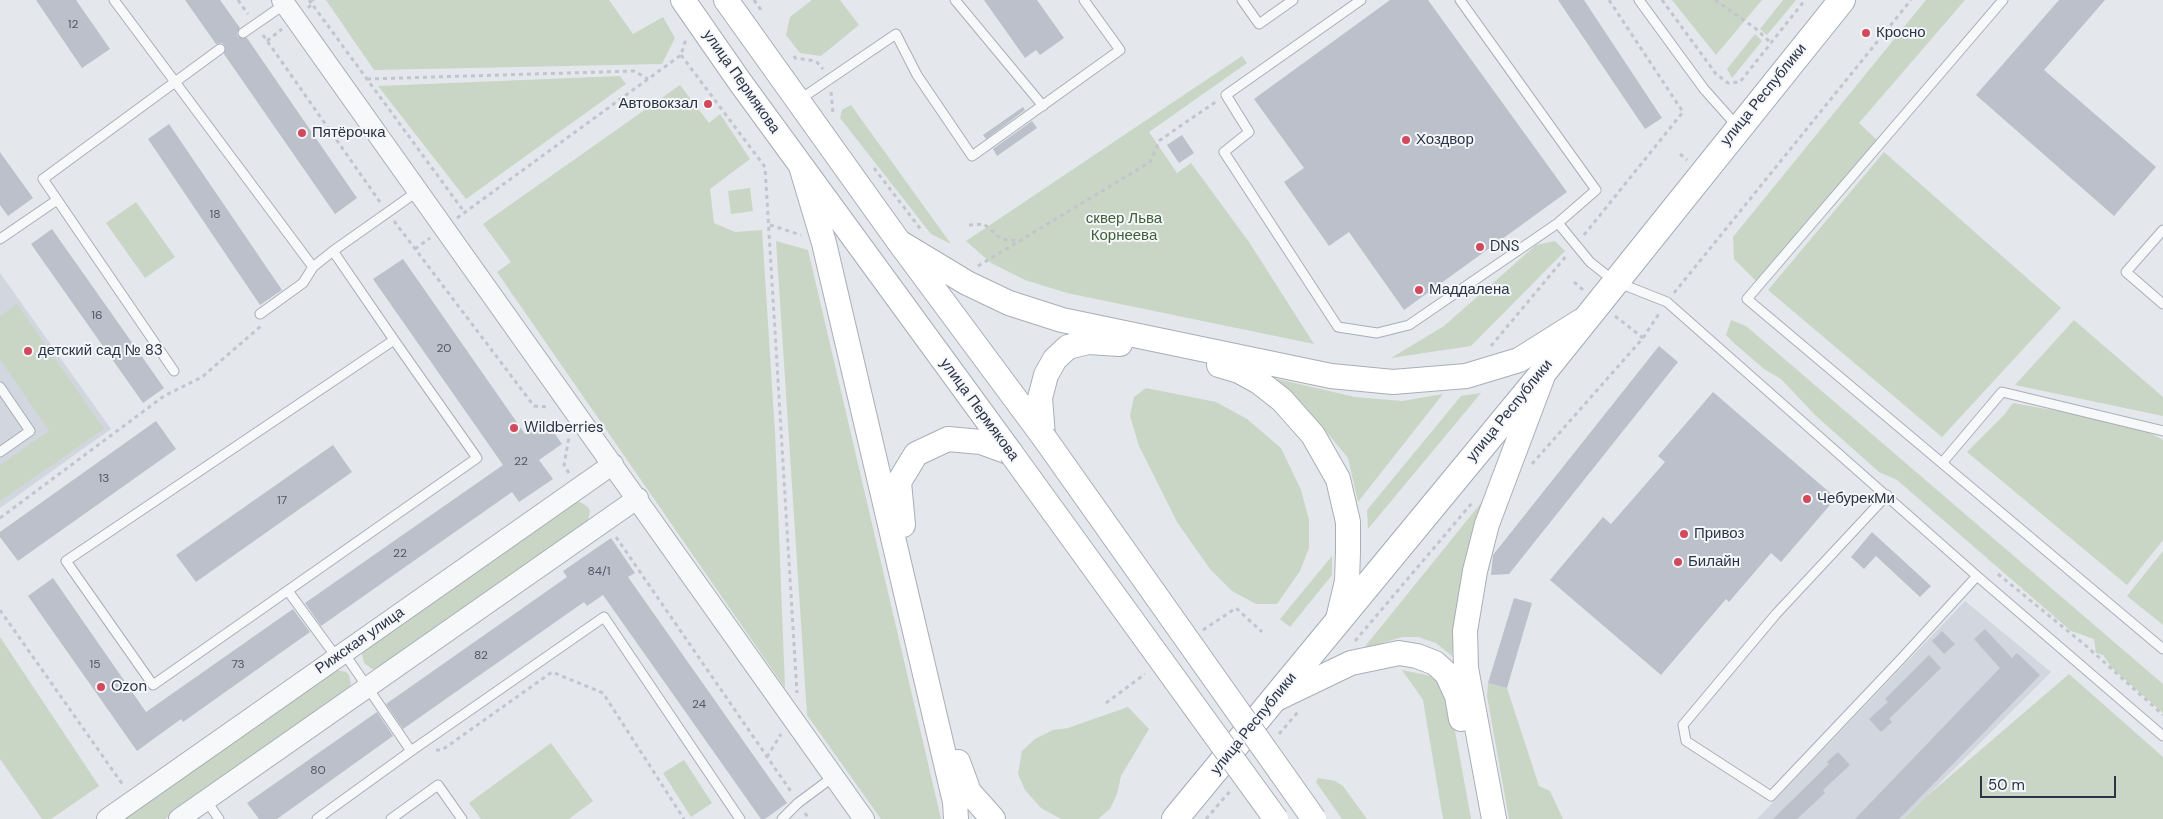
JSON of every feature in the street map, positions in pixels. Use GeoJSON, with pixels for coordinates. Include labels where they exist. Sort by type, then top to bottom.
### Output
{"type":"FeatureCollection","features":[{"type":"Feature","properties":{"kind":"main road","name":"улица Пермякова"},"geometry":{"type":"LineString","coordinates":[[684,0],[740,82],[1276,819]]}},
{"type":"Feature","properties":{"kind":"main road"},"geometry":{"type":"LineString","coordinates":[[726,0],[899,242],[1043,436],[1314,819]]}},
{"type":"Feature","properties":{"kind":"main road","name":"улица Республики"},"geometry":{"type":"LineString","coordinates":[[1175,819],[1276,699],[1338,619],[1546,369],[1614,281],[1842,0]]}},
{"type":"Feature","properties":{"kind":"main road"},"geometry":{"type":"LineString","coordinates":[[801,166],[824,243],[955,802],[956,819]]}},
{"type":"Feature","properties":{"kind":"main road"},"geometry":{"type":"LineString","coordinates":[[899,242],[967,283],[1009,303],[1053,317],[1331,376],[1393,382],[1466,376],[1519,360],[1584,319]]}},
{"type":"Feature","properties":{"kind":"main road"},"geometry":{"type":"LineString","coordinates":[[1043,436],[1040,398],[1046,375],[1055,359],[1068,347],[1088,342],[1113,343],[1195,359],[1239,371],[1259,382],[1282,400],[1313,436],[1338,479],[1348,522],[1347,581],[1338,619]]}},
{"type":"Feature","properties":{"kind":"main road"},"geometry":{"type":"LineString","coordinates":[[1494,819],[1466,668],[1465,631],[1475,571],[1487,524],[1546,369]]}},
{"type":"Feature","properties":{"kind":"main road"},"geometry":{"type":"LineString","coordinates":[[993,819],[969,792],[960,766],[900,513],[899,482],[916,454],[948,439],[982,442],[1011,453]]}},
{"type":"Feature","properties":{"kind":"main road"},"geometry":{"type":"LineString","coordinates":[[1276,699],[1351,663],[1399,653],[1418,656],[1435,662],[1447,674],[1457,696],[1479,819]]}},
{"type":"Feature","properties":{"kind":"street"},"geometry":{"type":"LineString","coordinates":[[283,2],[614,464],[791,718],[864,819]]}},
{"type":"Feature","properties":{"kind":"street","name":"Рижская улица"},"geometry":{"type":"LineString","coordinates":[[108,819],[614,464]]}},
{"type":"Feature","properties":{"kind":"street"},"geometry":{"type":"LineString","coordinates":[[179,819],[638,498]]}},
{"type":"Feature","properties":{"kind":"lane"},"geometry":{"type":"LineString","coordinates":[[114,0],[313,267]]}},
{"type":"Feature","properties":{"kind":"lane"},"geometry":{"type":"LineString","coordinates":[[955,0],[1043,106]]}},
{"type":"Feature","properties":{"kind":"lane"},"geometry":{"type":"LineString","coordinates":[[799,100],[896,34],[918,75],[972,156],[1120,50],[1084,0]]}},
{"type":"Feature","properties":{"kind":"lane"},"geometry":{"type":"LineString","coordinates":[[1242,0],[1259,24],[1293,0]]}},
{"type":"Feature","properties":{"kind":"lane"},"geometry":{"type":"LineString","coordinates":[[1361,0],[1226,95],[1249,132],[1224,152],[1338,327],[1377,333],[1409,325],[1558,223],[1596,190],[1460,0]]}},
{"type":"Feature","properties":{"kind":"lane"},"geometry":{"type":"LineString","coordinates":[[1639,0],[1704,89],[1738,128]]}},
{"type":"Feature","properties":{"kind":"lane"},"geometry":{"type":"LineString","coordinates":[[2003,0],[1747,299],[2163,648]]}},
{"type":"Feature","properties":{"kind":"lane"},"geometry":{"type":"LineString","coordinates":[[243,33],[283,2]]}},
{"type":"Feature","properties":{"kind":"lane"},"geometry":{"type":"LineString","coordinates":[[174,371],[43,179],[220,49]]}},
{"type":"Feature","properties":{"kind":"lane"},"geometry":{"type":"LineString","coordinates":[[264,316],[303,283],[313,267],[419,191]]}},
{"type":"Feature","properties":{"kind":"lane"},"geometry":{"type":"LineString","coordinates":[[0,238],[56,200]]}},
{"type":"Feature","properties":{"kind":"lane"},"geometry":{"type":"LineString","coordinates":[[1558,223],[1590,262],[1614,281],[1667,302],[1977,576],[2163,736]]}},
{"type":"Feature","properties":{"kind":"lane"},"geometry":{"type":"LineString","coordinates":[[2163,230],[2126,272],[2163,304]]}},
{"type":"Feature","properties":{"kind":"lane"},"geometry":{"type":"LineString","coordinates":[[333,252],[476,458],[153,685],[66,561],[394,340]]}},
{"type":"Feature","properties":{"kind":"lane"},"geometry":{"type":"LineString","coordinates":[[0,387],[30,430],[0,452]]}},
{"type":"Feature","properties":{"kind":"lane"},"geometry":{"type":"LineString","coordinates":[[1942,463],[2002,392],[2163,431]]}},
{"type":"Feature","properties":{"kind":"lane"},"geometry":{"type":"LineString","coordinates":[[1887,495],[1776,614],[1683,725],[1686,740],[1771,796],[1977,576]]}},
{"type":"Feature","properties":{"kind":"lane"},"geometry":{"type":"LineString","coordinates":[[288,591],[368,687],[411,750]]}},
{"type":"Feature","properties":{"kind":"lane"},"geometry":{"type":"LineString","coordinates":[[317,819],[411,750],[604,617],[740,819]]}},
{"type":"Feature","properties":{"kind":"lane"},"geometry":{"type":"LineString","coordinates":[[782,819],[798,803],[833,776]]}},
{"type":"Feature","properties":{"kind":"lane"},"geometry":{"type":"LineString","coordinates":[[391,819],[438,785],[462,819]]}},
{"type":"Feature","properties":{"kind":"lane"},"geometry":{"type":"LineString","coordinates":[[206,800],[219,819]]}},
{"type":"Feature","properties":{"kind":"path"},"geometry":{"type":"LineString","coordinates":[[238,0],[388,213]]}},
{"type":"Feature","properties":{"kind":"path"},"geometry":{"type":"LineString","coordinates":[[309,0],[312,4],[313,0]]}},
{"type":"Feature","properties":{"kind":"path"},"geometry":{"type":"LineString","coordinates":[[754,0],[762,12]]}},
{"type":"Feature","properties":{"kind":"path"},"geometry":{"type":"LineString","coordinates":[[1609,0],[1684,112]]}},
{"type":"Feature","properties":{"kind":"path"},"geometry":{"type":"LineString","coordinates":[[1662,0],[1716,74],[1728,83],[1740,82],[1805,0]]}},
{"type":"Feature","properties":{"kind":"path"},"geometry":{"type":"LineString","coordinates":[[1716,0],[1771,42]]}},
{"type":"Feature","properties":{"kind":"path"},"geometry":{"type":"LineString","coordinates":[[1527,471],[1643,338],[1667,302],[1911,0]]}},
{"type":"Feature","properties":{"kind":"path"},"geometry":{"type":"LineString","coordinates":[[415,249],[681,55],[684,40]]}},
{"type":"Feature","properties":{"kind":"path"},"geometry":{"type":"LineString","coordinates":[[789,50],[795,58],[816,61],[830,78],[833,115]]}},
{"type":"Feature","properties":{"kind":"path"},"geometry":{"type":"LineString","coordinates":[[681,55],[765,167],[798,706],[767,757]]}},
{"type":"Feature","properties":{"kind":"path"},"geometry":{"type":"LineString","coordinates":[[367,80],[634,70],[648,79]]}},
{"type":"Feature","properties":{"kind":"path"},"geometry":{"type":"LineString","coordinates":[[978,266],[1150,162],[1160,140],[1226,95]]}},
{"type":"Feature","properties":{"kind":"path"},"geometry":{"type":"LineString","coordinates":[[868,161],[927,238]]}},
{"type":"Feature","properties":{"kind":"path"},"geometry":{"type":"LineString","coordinates":[[386,226],[394,220],[534,406],[549,407],[554,414]]}},
{"type":"Feature","properties":{"kind":"path"},"geometry":{"type":"LineString","coordinates":[[969,225],[984,224],[1001,239],[1020,240]]}},
{"type":"Feature","properties":{"kind":"path"},"geometry":{"type":"LineString","coordinates":[[969,261],[986,270]]}},
{"type":"Feature","properties":{"kind":"path"},"geometry":{"type":"LineString","coordinates":[[0,518],[164,396],[202,377],[256,332],[264,316]]}},
{"type":"Feature","properties":{"kind":"path"},"geometry":{"type":"LineString","coordinates":[[564,429],[569,436],[564,465],[579,488]]}},
{"type":"Feature","properties":{"kind":"path"},"geometry":{"type":"LineString","coordinates":[[605,521],[809,819]]}},
{"type":"Feature","properties":{"kind":"path"},"geometry":{"type":"LineString","coordinates":[[1203,630],[1236,608],[1262,632]]}},
{"type":"Feature","properties":{"kind":"path"},"geometry":{"type":"LineString","coordinates":[[0,610],[134,801]]}},
{"type":"Feature","properties":{"kind":"path"},"geometry":{"type":"LineString","coordinates":[[411,750],[442,750],[552,672],[604,693],[684,819]]}},
{"type":"Feature","properties":{"kind":"path"},"geometry":{"type":"LineString","coordinates":[[1106,703],[1148,672]]}},
{"type":"Feature","properties":{"kind":"shaded area","name":"детский сад № 83"},"geometry":{"type":"Polygon","coordinates":[[[0,273],[111,429],[0,508],[0,273]]]}},
{"type":"Feature","properties":{"kind":"shaded area"},"geometry":{"type":"Polygon","coordinates":[[[1965,601],[2051,672],[1904,819],[1757,819],[1965,601]]]}},
{"type":"Feature","properties":{"kind":"green space"},"geometry":{"type":"Polygon","coordinates":[[[326,0],[609,0],[633,34],[663,17],[675,38],[662,64],[374,70],[326,0]]]}},
{"type":"Feature","properties":{"kind":"green space"},"geometry":{"type":"Polygon","coordinates":[[[812,0],[840,0],[859,25],[821,56],[800,53],[786,35],[790,17],[812,0]]]}},
{"type":"Feature","properties":{"kind":"green space"},"geometry":{"type":"Polygon","coordinates":[[[1672,0],[1762,0],[1716,55],[1672,0]]]}},
{"type":"Feature","properties":{"kind":"green space"},"geometry":{"type":"Polygon","coordinates":[[[1783,0],[1796,0],[1767,35],[1760,29],[1783,0]]]}},
{"type":"Feature","properties":{"kind":"green space"},"geometry":{"type":"Polygon","coordinates":[[[1926,0],[1965,0],[1859,123],[1877,140],[1757,282],[1734,259],[1733,237],[1926,0]]]}},
{"type":"Feature","properties":{"kind":"green space"},"geometry":{"type":"Polygon","coordinates":[[[1755,34],[1762,41],[1732,78],[1727,69],[1755,34]]]}},
{"type":"Feature","properties":{"kind":"green space","name":"сквер Льва Корнеева"},"geometry":{"type":"Polygon","coordinates":[[[1242,56],[1247,63],[1149,132],[1177,173],[1191,163],[1249,242],[1314,344],[1067,293],[1025,280],[991,263],[966,241],[1242,56]]]}},
{"type":"Feature","properties":{"kind":"green space"},"geometry":{"type":"Polygon","coordinates":[[[620,76],[626,84],[466,199],[378,86],[620,76]]]}},
{"type":"Feature","properties":{"kind":"green space"},"geometry":{"type":"Polygon","coordinates":[[[680,85],[709,123],[720,114],[750,159],[710,189],[714,223],[735,232],[762,230],[775,432],[785,688],[497,272],[511,262],[483,224],[680,85]]]}},
{"type":"Feature","properties":{"kind":"green space"},"geometry":{"type":"Polygon","coordinates":[[[851,105],[951,244],[931,234],[840,118],[842,110],[851,105]]]}},
{"type":"Feature","properties":{"kind":"green space"},"geometry":{"type":"Polygon","coordinates":[[[1884,152],[2061,308],[1942,437],[1768,290],[1884,152]]]}},
{"type":"Feature","properties":{"kind":"green space"},"geometry":{"type":"Polygon","coordinates":[[[750,188],[753,211],[731,214],[728,191],[750,188]]]}},
{"type":"Feature","properties":{"kind":"green space"},"geometry":{"type":"Polygon","coordinates":[[[136,202],[175,257],[145,278],[106,223],[136,202]]]}},
{"type":"Feature","properties":{"kind":"green space"},"geometry":{"type":"Polygon","coordinates":[[[776,241],[808,250],[941,819],[881,819],[807,715],[776,241]]]}},
{"type":"Feature","properties":{"kind":"green space"},"geometry":{"type":"Polygon","coordinates":[[[1555,241],[1565,251],[1471,346],[1391,358],[1444,326],[1536,245],[1555,241]]]}},
{"type":"Feature","properties":{"kind":"green space","name":"детский сад № 83"},"geometry":{"type":"Polygon","coordinates":[[[17,304],[104,429],[0,501],[0,465],[49,431],[0,359],[0,316],[17,304]]]}},
{"type":"Feature","properties":{"kind":"green space"},"geometry":{"type":"Polygon","coordinates":[[[1731,320],[1746,326],[2163,684],[2163,713],[2112,668],[2103,655],[2096,653],[2094,639],[2071,631],[1897,480],[1879,472],[1815,415],[1781,379],[1764,369],[1735,344],[1726,335],[1731,320]]]}},
{"type":"Feature","properties":{"kind":"green space"},"geometry":{"type":"Polygon","coordinates":[[[2074,320],[2163,397],[2163,416],[2015,385],[2074,320]]]}},
{"type":"Feature","properties":{"kind":"green space"},"geometry":{"type":"Polygon","coordinates":[[[1273,378],[1355,397],[1402,401],[1443,394],[1358,502],[1348,458],[1324,429],[1273,378]]]}},
{"type":"Feature","properties":{"kind":"green space"},"geometry":{"type":"Polygon","coordinates":[[[1146,388],[1216,402],[1247,419],[1281,448],[1301,490],[1309,520],[1309,548],[1300,571],[1277,604],[1256,604],[1232,591],[1210,569],[1177,522],[1139,446],[1130,416],[1134,397],[1146,388]]]}},
{"type":"Feature","properties":{"kind":"green space"},"geometry":{"type":"Polygon","coordinates":[[[1481,393],[1368,529],[1367,510],[1461,396],[1481,393]]]}},
{"type":"Feature","properties":{"kind":"green space"},"geometry":{"type":"Polygon","coordinates":[[[2013,403],[2091,417],[2148,432],[2163,440],[2163,540],[2127,585],[1967,452],[2004,415],[2013,403]]]}},
{"type":"Feature","properties":{"kind":"green space"},"geometry":{"type":"Polygon","coordinates":[[[1485,498],[1459,596],[1452,656],[1436,643],[1418,637],[1402,637],[1363,649],[1485,498]]]}},
{"type":"Feature","properties":{"kind":"green space"},"geometry":{"type":"Polygon","coordinates":[[[576,502],[580,502],[588,507],[590,511],[588,521],[377,669],[372,669],[364,663],[362,654],[365,650],[576,502]]]}},
{"type":"Feature","properties":{"kind":"green space"},"geometry":{"type":"Polygon","coordinates":[[[2163,551],[2163,625],[2127,596],[2163,551]]]}},
{"type":"Feature","properties":{"kind":"green space"},"geometry":{"type":"Polygon","coordinates":[[[1332,556],[1332,575],[1290,627],[1280,619],[1332,556]]]}},
{"type":"Feature","properties":{"kind":"green space"},"geometry":{"type":"Polygon","coordinates":[[[0,637],[99,786],[51,819],[42,819],[0,759],[0,637]]]}},
{"type":"Feature","properties":{"kind":"green space"},"geometry":{"type":"Polygon","coordinates":[[[337,670],[346,672],[349,675],[351,684],[346,692],[165,819],[125,819],[337,670]]]}},
{"type":"Feature","properties":{"kind":"green space"},"geometry":{"type":"Polygon","coordinates":[[[1402,670],[1431,676],[1441,684],[1450,703],[1471,819],[1443,819],[1423,700],[1402,670]]]}},
{"type":"Feature","properties":{"kind":"green space"},"geometry":{"type":"Polygon","coordinates":[[[2069,674],[2163,757],[2163,819],[1904,819],[1927,796],[2069,674]]]}},
{"type":"Feature","properties":{"kind":"green space"},"geometry":{"type":"Polygon","coordinates":[[[1488,683],[1507,688],[1539,786],[1550,791],[1563,819],[1509,819],[1487,696],[1488,683]]]}},
{"type":"Feature","properties":{"kind":"green space"},"geometry":{"type":"Polygon","coordinates":[[[1128,707],[1149,729],[1121,776],[1117,794],[1110,809],[1098,819],[1061,819],[1041,808],[1025,790],[1018,774],[1022,751],[1035,739],[1053,730],[1068,728],[1128,707]]]}},
{"type":"Feature","properties":{"kind":"green space"},"geometry":{"type":"Polygon","coordinates":[[[551,743],[593,801],[569,819],[481,819],[469,803],[551,743]]]}},
{"type":"Feature","properties":{"kind":"green space"},"geometry":{"type":"Polygon","coordinates":[[[684,760],[712,803],[691,817],[663,773],[684,760]]]}},
{"type":"Feature","properties":{"kind":"green space"},"geometry":{"type":"Polygon","coordinates":[[[1318,778],[1335,781],[1343,786],[1367,819],[1342,819],[1316,782],[1318,778]]]}},
{"type":"Feature","properties":{"kind":"building"},"geometry":{"type":"Polygon","coordinates":[[[36,0],[76,0],[110,49],[82,68],[36,0]]]}},
{"type":"Feature","properties":{"kind":"building"},"geometry":{"type":"Polygon","coordinates":[[[185,0],[220,0],[240,28],[237,33],[238,37],[247,38],[357,198],[335,214],[224,54],[225,46],[222,43],[216,44],[185,0]]]}},
{"type":"Feature","properties":{"kind":"building"},"geometry":{"type":"Polygon","coordinates":[[[984,0],[1037,0],[1064,38],[1040,55],[1036,50],[1025,58],[984,0]]]}},
{"type":"Feature","properties":{"kind":"building","name":"Хоздвор"},"geometry":{"type":"Polygon","coordinates":[[[1390,0],[1428,0],[1567,192],[1404,310],[1349,232],[1329,246],[1284,182],[1304,168],[1254,99],[1390,0]]]}},
{"type":"Feature","properties":{"kind":"building"},"geometry":{"type":"Polygon","coordinates":[[[1558,0],[1584,0],[1662,118],[1645,129],[1558,0]]]}},
{"type":"Feature","properties":{"kind":"building"},"geometry":{"type":"Polygon","coordinates":[[[2059,0],[2105,0],[2044,70],[2156,167],[2114,216],[1976,95],[2059,0]]]}},
{"type":"Feature","properties":{"kind":"building"},"geometry":{"type":"Polygon","coordinates":[[[1023,107],[1025,110],[986,139],[983,135],[1023,107]]]}},
{"type":"Feature","properties":{"kind":"building"},"geometry":{"type":"Polygon","coordinates":[[[1032,121],[1037,128],[997,156],[993,149],[1032,121]]]}},
{"type":"Feature","properties":{"kind":"building"},"geometry":{"type":"Polygon","coordinates":[[[169,124],[282,290],[260,305],[148,139],[169,124]]]}},
{"type":"Feature","properties":{"kind":"building"},"geometry":{"type":"Polygon","coordinates":[[[1182,135],[1194,153],[1179,163],[1167,145],[1182,135]]]}},
{"type":"Feature","properties":{"kind":"building"},"geometry":{"type":"Polygon","coordinates":[[[0,152],[33,198],[8,216],[0,205],[0,152]]]}},
{"type":"Feature","properties":{"kind":"building"},"geometry":{"type":"Polygon","coordinates":[[[52,229],[164,388],[143,403],[31,244],[52,229]]]}},
{"type":"Feature","properties":{"kind":"building"},"geometry":{"type":"Polygon","coordinates":[[[403,259],[525,434],[545,420],[562,444],[539,460],[553,479],[519,502],[512,492],[321,626],[305,603],[503,465],[373,279],[403,259]]]}},
{"type":"Feature","properties":{"kind":"building"},"geometry":{"type":"Polygon","coordinates":[[[1659,346],[1678,362],[1509,574],[1491,575],[1493,555],[1659,346]]]}},
{"type":"Feature","properties":{"kind":"building","name":"Привоз"},"geometry":{"type":"Polygon","coordinates":[[[1713,392],[1836,498],[1781,562],[1771,553],[1729,602],[1726,599],[1661,675],[1550,580],[1603,517],[1611,524],[1665,462],[1658,456],[1713,392]]]}},
{"type":"Feature","properties":{"kind":"building"},"geometry":{"type":"Polygon","coordinates":[[[156,421],[176,449],[18,561],[0,537],[0,532],[156,421]]]}},
{"type":"Feature","properties":{"kind":"building"},"geometry":{"type":"Polygon","coordinates":[[[333,445],[352,472],[196,582],[176,555],[333,445]]]}},
{"type":"Feature","properties":{"kind":"building"},"geometry":{"type":"Polygon","coordinates":[[[1872,532],[1931,586],[1920,597],[1876,556],[1864,569],[1851,557],[1872,532]]]}},
{"type":"Feature","properties":{"kind":"building"},"geometry":{"type":"Polygon","coordinates":[[[611,538],[635,573],[628,577],[787,803],[765,819],[761,819],[603,595],[587,606],[584,602],[403,729],[386,704],[567,577],[563,571],[611,538]]]}},
{"type":"Feature","properties":{"kind":"building"},"geometry":{"type":"Polygon","coordinates":[[[53,578],[146,712],[293,609],[310,632],[183,722],[181,719],[137,751],[28,596],[53,578]]]}},
{"type":"Feature","properties":{"kind":"building"},"geometry":{"type":"Polygon","coordinates":[[[1514,598],[1532,603],[1507,688],[1488,683],[1514,598]]]}},
{"type":"Feature","properties":{"kind":"building"},"geometry":{"type":"Polygon","coordinates":[[[1985,629],[2012,658],[2017,653],[2040,675],[1899,819],[1855,819],[2000,668],[1974,639],[1985,629]]]}},
{"type":"Feature","properties":{"kind":"building"},"geometry":{"type":"Polygon","coordinates":[[[1942,631],[1955,644],[1944,654],[1932,641],[1942,631]]]}},
{"type":"Feature","properties":{"kind":"building"},"geometry":{"type":"Polygon","coordinates":[[[1929,655],[1941,668],[1889,719],[1892,722],[1881,732],[1869,719],[1888,702],[1885,699],[1929,655]]]}},
{"type":"Feature","properties":{"kind":"building"},"geometry":{"type":"Polygon","coordinates":[[[377,712],[393,736],[277,819],[259,819],[247,803],[377,712]]]}},
{"type":"Feature","properties":{"kind":"building"},"geometry":{"type":"Polygon","coordinates":[[[1838,752],[1850,765],[1823,790],[1825,793],[1797,819],[1773,819],[1829,764],[1827,762],[1838,752]]]}},
{"type":"Feature","properties":{"kind":"place","name":"Кросно"},"geometry":{"type":"Point","coordinates":[1866,33]}},
{"type":"Feature","properties":{"kind":"place","name":"Автовокзал"},"geometry":{"type":"Point","coordinates":[708,104]}},
{"type":"Feature","properties":{"kind":"place","name":"Пятёрочка"},"geometry":{"type":"Point","coordinates":[302,133]}},
{"type":"Feature","properties":{"kind":"place","name":"Хоздвор"},"geometry":{"type":"Point","coordinates":[1406,140]}},
{"type":"Feature","properties":{"kind":"place","name":"DNS"},"geometry":{"type":"Point","coordinates":[1480,247]}},
{"type":"Feature","properties":{"kind":"place","name":"Маддалена"},"geometry":{"type":"Point","coordinates":[1419,290]}},
{"type":"Feature","properties":{"kind":"place","name":"детский сад № 83"},"geometry":{"type":"Point","coordinates":[28,351]}},
{"type":"Feature","properties":{"kind":"place","name":"Wildberries"},"geometry":{"type":"Point","coordinates":[514,428]}},
{"type":"Feature","properties":{"kind":"place","name":"ЧебурекМи"},"geometry":{"type":"Point","coordinates":[1807,499]}},
{"type":"Feature","properties":{"kind":"place","name":"Привоз"},"geometry":{"type":"Point","coordinates":[1684,534]}},
{"type":"Feature","properties":{"kind":"place","name":"Билайн"},"geometry":{"type":"Point","coordinates":[1678,562]}},
{"type":"Feature","properties":{"kind":"place","name":"Ozon"},"geometry":{"type":"Point","coordinates":[101,687]}}]}
